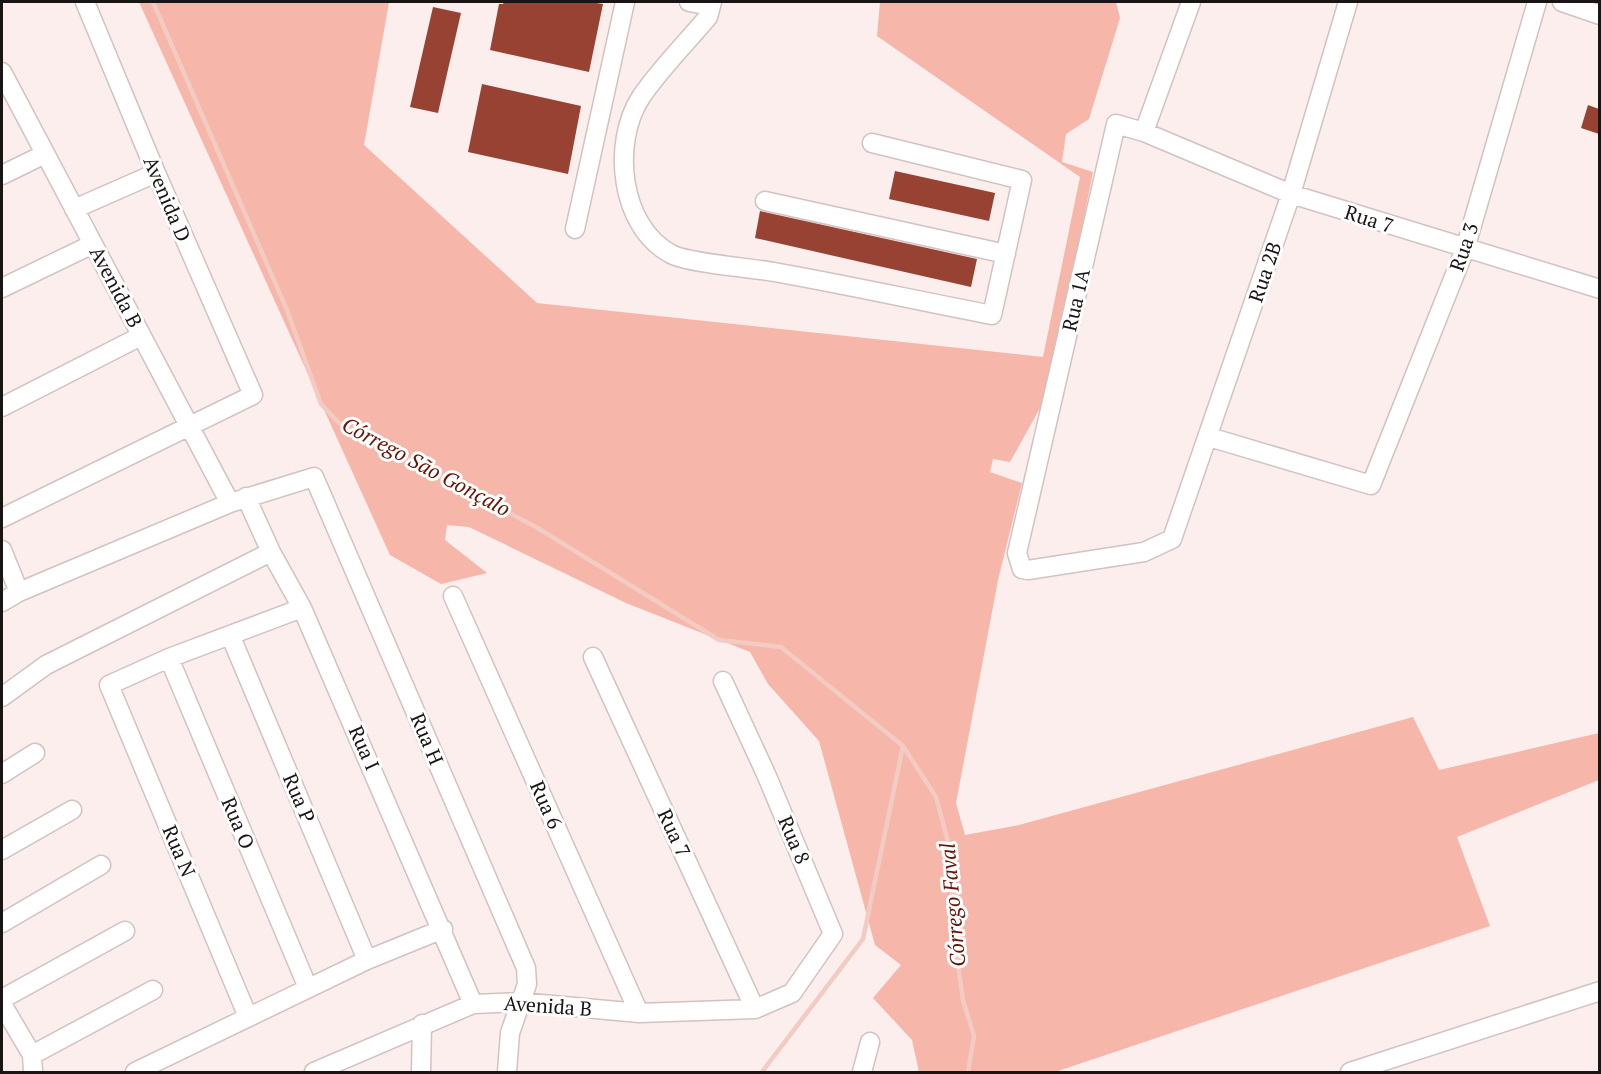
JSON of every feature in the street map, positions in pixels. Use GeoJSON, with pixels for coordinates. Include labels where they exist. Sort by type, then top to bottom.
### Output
{"type":"FeatureCollection","features":[{"type":"Feature","properties":{"kind":"street","name":"Avenida D"},"geometry":{"type":"LineString","coordinates":[[85,2],[156,173],[253,395],[189,427]]}},
{"type":"Feature","properties":{"kind":"street"},"geometry":{"type":"LineString","coordinates":[[575,229],[626,2]]}},
{"type":"Feature","properties":{"kind":"street"},"geometry":{"type":"LineString","coordinates":[[689,2],[712,4],[708,17],[640,98],[627,130],[622,158],[631,200],[642,228],[657,246],[674,256],[776,273],[992,315],[1022,180],[872,143]]}},
{"type":"Feature","properties":{"kind":"street"},"geometry":{"type":"LineString","coordinates":[[1144,132],[1191,2]]}},
{"type":"Feature","properties":{"kind":"street","name":"Rua 2B"},"geometry":{"type":"LineString","coordinates":[[1022,569],[1028,570],[1144,552],[1172,539],[1291,194],[1347,2]]}},
{"type":"Feature","properties":{"kind":"street","name":"Rua 3"},"geometry":{"type":"LineString","coordinates":[[1209,437],[1371,485],[1465,249],[1537,2]]}},
{"type":"Feature","properties":{"kind":"street"},"geometry":{"type":"LineString","coordinates":[[1562,2],[1599,15]]}},
{"type":"Feature","properties":{"kind":"street","name":"Avenida B"},"geometry":{"type":"LineString","coordinates":[[2,72],[189,427],[238,500]]}},
{"type":"Feature","properties":{"kind":"street","name":"Rua 7"},"geometry":{"type":"LineString","coordinates":[[1116,124],[1144,132],[1291,194],[1599,289]]}},
{"type":"Feature","properties":{"kind":"street","name":"Rua 1A"},"geometry":{"type":"LineString","coordinates":[[1022,569],[1017,553],[1037,476],[1116,124]]}},
{"type":"Feature","properties":{"kind":"street"},"geometry":{"type":"LineString","coordinates":[[2,175],[45,154]]}},
{"type":"Feature","properties":{"kind":"street"},"geometry":{"type":"LineString","coordinates":[[74,209],[156,173]]}},
{"type":"Feature","properties":{"kind":"street"},"geometry":{"type":"LineString","coordinates":[[765,201],[1006,254]]}},
{"type":"Feature","properties":{"kind":"street"},"geometry":{"type":"LineString","coordinates":[[2,288],[93,244]]}},
{"type":"Feature","properties":{"kind":"street"},"geometry":{"type":"LineString","coordinates":[[2,407],[141,336]]}},
{"type":"Feature","properties":{"kind":"street"},"geometry":{"type":"LineString","coordinates":[[2,518],[189,427]]}},
{"type":"Feature","properties":{"kind":"street","name":"Rua H"},"geometry":{"type":"LineString","coordinates":[[238,500],[314,477],[526,968],[527,984],[510,1033],[507,1072]]}},
{"type":"Feature","properties":{"kind":"street"},"geometry":{"type":"LineString","coordinates":[[2,602],[20,592],[238,500]]}},
{"type":"Feature","properties":{"kind":"street","name":"Rua I"},"geometry":{"type":"LineString","coordinates":[[238,500],[271,552],[302,608],[473,1004]]}},
{"type":"Feature","properties":{"kind":"street"},"geometry":{"type":"LineString","coordinates":[[2,550],[20,592]]}},
{"type":"Feature","properties":{"kind":"street"},"geometry":{"type":"LineString","coordinates":[[2,698],[46,665],[271,552]]}},
{"type":"Feature","properties":{"kind":"street","name":"Rua 6"},"geometry":{"type":"LineString","coordinates":[[453,596],[639,1013]]}},
{"type":"Feature","properties":{"kind":"street"},"geometry":{"type":"LineString","coordinates":[[169,658],[231,637],[302,608]]}},
{"type":"Feature","properties":{"kind":"street","name":"Rua P"},"geometry":{"type":"LineString","coordinates":[[231,637],[367,960]]}},
{"type":"Feature","properties":{"kind":"street","name":"Rua 7"},"geometry":{"type":"LineString","coordinates":[[593,657],[755,1009]]}},
{"type":"Feature","properties":{"kind":"street","name":"Rua N"},"geometry":{"type":"LineString","coordinates":[[169,658],[109,685],[248,1017]]}},
{"type":"Feature","properties":{"kind":"street","name":"Rua O"},"geometry":{"type":"LineString","coordinates":[[169,658],[308,988]]}},
{"type":"Feature","properties":{"kind":"street","name":"Rua 8"},"geometry":{"type":"LineString","coordinates":[[723,681],[766,774],[833,934],[792,993]]}},
{"type":"Feature","properties":{"kind":"street"},"geometry":{"type":"LineString","coordinates":[[2,774],[35,753]]}},
{"type":"Feature","properties":{"kind":"street"},"geometry":{"type":"LineString","coordinates":[[2,850],[72,810]]}},
{"type":"Feature","properties":{"kind":"street"},"geometry":{"type":"LineString","coordinates":[[2,923],[101,865]]}},
{"type":"Feature","properties":{"kind":"street"},"geometry":{"type":"LineString","coordinates":[[135,1072],[367,960],[442,929]]}},
{"type":"Feature","properties":{"kind":"street"},"geometry":{"type":"LineString","coordinates":[[125,931],[2,1006],[32,1064],[153,990]]}},
{"type":"Feature","properties":{"kind":"street"},"geometry":{"type":"LineString","coordinates":[[1350,1072],[1599,991]]}},
{"type":"Feature","properties":{"kind":"street","name":"Avenida B"},"geometry":{"type":"LineString","coordinates":[[314,1072],[473,1004],[520,1002],[639,1013],[755,1009],[792,993]]}},
{"type":"Feature","properties":{"kind":"street"},"geometry":{"type":"LineString","coordinates":[[421,1072],[422,1024]]}},
{"type":"Feature","properties":{"kind":"street"},"geometry":{"type":"LineString","coordinates":[[862,1072],[870,1042]]}},
{"type":"Feature","properties":{"kind":"shaded area"},"geometry":{"type":"Polygon","coordinates":[[[139,2],[389,2],[364,145],[537,303],[1043,357],[1080,177],[877,36],[880,2],[1116,2],[1120,18],[1089,119],[1066,134],[1062,162],[1093,172],[1049,392],[1010,462],[993,459],[990,472],[1022,483],[998,580],[956,803],[965,835],[1019,825],[1413,717],[1439,770],[1599,733],[1599,780],[1457,837],[1490,926],[1055,1072],[919,1072],[912,1040],[873,998],[901,965],[875,945],[819,741],[768,684],[750,652],[626,603],[469,527],[447,525],[445,540],[487,573],[441,584],[390,555],[139,2]]]}},
{"type":"Feature","properties":{"kind":"building"},"geometry":{"type":"Polygon","coordinates":[[[504,2],[603,4],[589,72],[490,50],[499,4],[504,2]]]}},
{"type":"Feature","properties":{"kind":"building"},"geometry":{"type":"Polygon","coordinates":[[[433,7],[461,13],[438,113],[410,107],[433,7]]]}},
{"type":"Feature","properties":{"kind":"building"},"geometry":{"type":"Polygon","coordinates":[[[482,84],[581,106],[568,174],[468,152],[482,84]]]}},
{"type":"Feature","properties":{"kind":"building"},"geometry":{"type":"Polygon","coordinates":[[[1588,105],[1599,109],[1599,134],[1581,128],[1588,105]]]}},
{"type":"Feature","properties":{"kind":"building"},"geometry":{"type":"Polygon","coordinates":[[[895,171],[995,193],[989,221],[889,199],[895,171]]]}},
{"type":"Feature","properties":{"kind":"building"},"geometry":{"type":"Polygon","coordinates":[[[760,211],[977,259],[971,287],[755,238],[760,211]]]}},
{"type":"Feature","properties":{"kind":"waterway","name":"Córrego São Gonçalo"},"geometry":{"type":"LineString","coordinates":[[153,2],[287,310],[321,404],[339,423],[536,527],[719,640],[781,647],[903,746],[936,797],[950,849],[954,937],[963,1000],[974,1036],[968,1072]]}},
{"type":"Feature","properties":{"kind":"waterway"},"geometry":{"type":"LineString","coordinates":[[762,1072],[863,939],[903,746]]}},
{"type":"Feature","properties":{"kind":"water label","name":"Córrego Faval"},"geometry":{"type":"Point","coordinates":[953,905]}}]}
